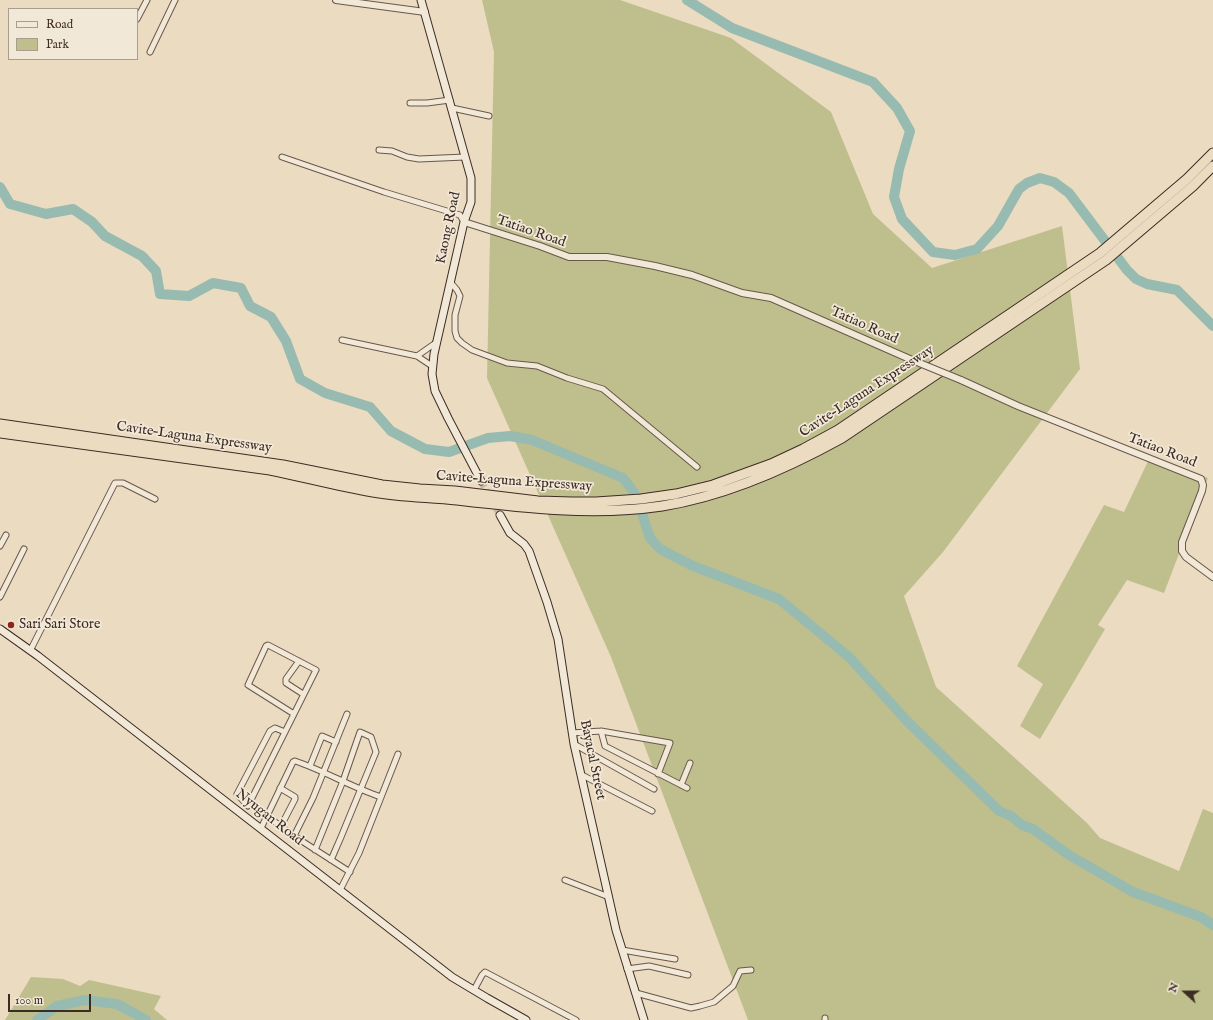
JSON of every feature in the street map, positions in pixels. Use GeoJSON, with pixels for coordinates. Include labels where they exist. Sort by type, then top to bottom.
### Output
{"type":"FeatureCollection","features":[{"type":"Feature","properties":{"kind":"highway","name":"Cavite–Laguna Expressway"},"geometry":{"type":"LineString","coordinates":[[1126,238],[1213,153]]}},
{"type":"Feature","properties":{"kind":"highway","name":"Cavite–Laguna Expressway"},"geometry":{"type":"LineString","coordinates":[[0,433],[270,470],[398,496],[455,500],[536,509],[601,510],[644,508],[678,498],[771,464],[838,430],[1103,256],[1193,186],[1213,166]]}},
{"type":"Feature","properties":{"kind":"highway","name":"Cavite–Laguna Expressway"},"geometry":{"type":"LineString","coordinates":[[0,424],[283,465],[382,485],[455,491],[538,501],[596,502],[678,498]]}},
{"type":"Feature","properties":{"kind":"main road","name":"Kaong Road"},"geometry":{"type":"LineString","coordinates":[[421,0],[471,178],[471,202],[464,222],[437,342],[432,366],[432,374],[435,391],[481,481]]}},
{"type":"Feature","properties":{"kind":"main road","name":"Bayacal Street"},"geometry":{"type":"LineString","coordinates":[[500,515],[510,532],[524,544],[529,551],[548,602],[558,639],[574,744],[609,897],[627,969],[644,1020]]}},
{"type":"Feature","properties":{"kind":"main road","name":"Nyugan Road"},"geometry":{"type":"LineString","coordinates":[[0,629],[261,828],[452,977],[526,1020]]}},
{"type":"Feature","properties":{"kind":"street"},"geometry":{"type":"LineString","coordinates":[[138,17],[147,0]]}},
{"type":"Feature","properties":{"kind":"street"},"geometry":{"type":"LineString","coordinates":[[150,52],[175,0]]}},
{"type":"Feature","properties":{"kind":"street"},"geometry":{"type":"LineString","coordinates":[[336,0],[425,12]]}},
{"type":"Feature","properties":{"kind":"street"},"geometry":{"type":"LineString","coordinates":[[410,103],[427,104],[450,100]]}},
{"type":"Feature","properties":{"kind":"street"},"geometry":{"type":"LineString","coordinates":[[452,108],[489,116]]}},
{"type":"Feature","properties":{"kind":"street"},"geometry":{"type":"LineString","coordinates":[[379,150],[419,159],[465,157]]}},
{"type":"Feature","properties":{"kind":"street"},"geometry":{"type":"LineString","coordinates":[[282,157],[384,192],[445,209],[460,215],[464,222]]}},
{"type":"Feature","properties":{"kind":"street","name":"Tatiao Road"},"geometry":{"type":"LineString","coordinates":[[464,222],[540,246],[569,257],[607,258],[655,266],[692,275],[742,293],[771,298],[1033,412],[1200,479],[1203,485],[1202,492],[1182,542],[1182,551],[1186,557],[1213,577]]}},
{"type":"Feature","properties":{"kind":"street"},"geometry":{"type":"LineString","coordinates":[[451,283],[460,296],[455,315],[455,331],[457,338],[462,343],[472,350],[507,363],[537,366],[567,378],[603,389],[697,467]]}},
{"type":"Feature","properties":{"kind":"street"},"geometry":{"type":"LineString","coordinates":[[342,340],[417,356],[432,366]]}},
{"type":"Feature","properties":{"kind":"street"},"geometry":{"type":"LineString","coordinates":[[417,356],[437,342]]}},
{"type":"Feature","properties":{"kind":"street"},"geometry":{"type":"LineString","coordinates":[[30,651],[115,483],[123,483],[155,499]]}},
{"type":"Feature","properties":{"kind":"street"},"geometry":{"type":"LineString","coordinates":[[0,546],[6,535]]}},
{"type":"Feature","properties":{"kind":"street"},"geometry":{"type":"LineString","coordinates":[[0,597],[24,549]]}},
{"type":"Feature","properties":{"kind":"street"},"geometry":{"type":"LineString","coordinates":[[244,815],[269,761],[285,732],[294,714],[303,694],[316,670],[268,645],[266,646],[248,686],[294,714]]}},
{"type":"Feature","properties":{"kind":"street"},"geometry":{"type":"LineString","coordinates":[[299,661],[286,679],[286,683],[303,694]]}},
{"type":"Feature","properties":{"kind":"street"},"geometry":{"type":"LineString","coordinates":[[294,836],[313,798],[347,714]]}},
{"type":"Feature","properties":{"kind":"street"},"geometry":{"type":"LineString","coordinates":[[248,806],[237,794],[270,731],[275,728],[285,732]]}},
{"type":"Feature","properties":{"kind":"street"},"geometry":{"type":"LineString","coordinates":[[601,731],[605,746],[687,788]]}},
{"type":"Feature","properties":{"kind":"street"},"geometry":{"type":"LineString","coordinates":[[572,733],[601,731],[670,743],[658,774]]}},
{"type":"Feature","properties":{"kind":"street"},"geometry":{"type":"LineString","coordinates":[[316,850],[360,732],[372,737],[376,752],[331,860]]}},
{"type":"Feature","properties":{"kind":"street"},"geometry":{"type":"LineString","coordinates":[[310,766],[322,736],[336,742]]}},
{"type":"Feature","properties":{"kind":"street"},"geometry":{"type":"LineString","coordinates":[[574,744],[654,789]]}},
{"type":"Feature","properties":{"kind":"street"},"geometry":{"type":"LineString","coordinates":[[340,890],[359,853],[398,754]]}},
{"type":"Feature","properties":{"kind":"street"},"geometry":{"type":"LineString","coordinates":[[261,828],[293,762],[296,761],[324,771],[361,790],[381,797]]}},
{"type":"Feature","properties":{"kind":"street"},"geometry":{"type":"LineString","coordinates":[[681,785],[690,763]]}},
{"type":"Feature","properties":{"kind":"street"},"geometry":{"type":"LineString","coordinates":[[582,775],[652,811]]}},
{"type":"Feature","properties":{"kind":"street"},"geometry":{"type":"LineString","coordinates":[[280,788],[295,797],[295,800],[281,826]]}},
{"type":"Feature","properties":{"kind":"street"},"geometry":{"type":"LineString","coordinates":[[267,816],[294,836],[350,872]]}},
{"type":"Feature","properties":{"kind":"street"},"geometry":{"type":"LineString","coordinates":[[566,880],[609,897]]}},
{"type":"Feature","properties":{"kind":"street"},"geometry":{"type":"LineString","coordinates":[[622,950],[675,959]]}},
{"type":"Feature","properties":{"kind":"street"},"geometry":{"type":"LineString","coordinates":[[627,969],[649,966],[688,975]]}},
{"type":"Feature","properties":{"kind":"street"},"geometry":{"type":"LineString","coordinates":[[636,993],[691,1008],[714,1002],[733,986],[740,971],[752,970]]}},
{"type":"Feature","properties":{"kind":"street"},"geometry":{"type":"LineString","coordinates":[[474,990],[485,972],[576,1020]]}},
{"type":"Feature","properties":{"kind":"green space"},"geometry":{"type":"Polygon","coordinates":[[[482,0],[620,0],[731,38],[831,112],[873,214],[932,268],[1062,226],[1080,369],[943,552],[904,596],[936,687],[1087,823],[1100,838],[1179,871],[1203,809],[1213,813],[1213,1020],[748,1020],[611,657],[487,378],[494,52],[482,0]]]}},
{"type":"Feature","properties":{"kind":"green space"},"geometry":{"type":"Polygon","coordinates":[[[1151,455],[1208,478],[1164,593],[1127,580],[1098,625],[1105,629],[1040,739],[1020,726],[1043,684],[1017,666],[1104,505],[1124,512],[1151,455]]]}},
{"type":"Feature","properties":{"kind":"green space"},"geometry":{"type":"Polygon","coordinates":[[[31,977],[63,979],[80,986],[89,980],[161,996],[154,1009],[167,1020],[5,1020],[31,977]]]}},
{"type":"Feature","properties":{"kind":"waterway"},"geometry":{"type":"LineString","coordinates":[[687,0],[732,28],[873,82],[897,108],[910,131],[899,169],[894,197],[902,219],[933,252],[955,255],[977,249],[998,226],[1019,189],[1027,183],[1040,178],[1054,182],[1069,193],[1127,270],[1136,279],[1147,284],[1177,290],[1213,326]]}},
{"type":"Feature","properties":{"kind":"waterway"},"geometry":{"type":"LineString","coordinates":[[0,187],[10,204],[46,214],[73,209],[92,222],[105,236],[142,256],[156,271],[160,294],[189,296],[213,283],[241,288],[250,306],[271,317],[286,341],[300,379],[325,393],[370,407],[391,431],[425,449],[449,452],[488,438],[510,436],[532,440],[623,478],[636,495],[650,538],[660,549],[693,566],[779,599],[849,657],[907,721],[999,811],[1011,816],[1022,825],[1033,829],[1069,855],[1133,892],[1201,917],[1213,925]]}},
{"type":"Feature","properties":{"kind":"waterway"},"geometry":{"type":"LineString","coordinates":[[37,1020],[57,1006],[85,1000],[117,1004],[146,1020]]}},
{"type":"Feature","properties":{"kind":"tunnel"},"geometry":{"type":"LineString","coordinates":[[481,481],[500,515]]}},
{"type":"Feature","properties":{"kind":"place","name":"Sari Sari Store"},"geometry":{"type":"Point","coordinates":[11,625]}}]}
